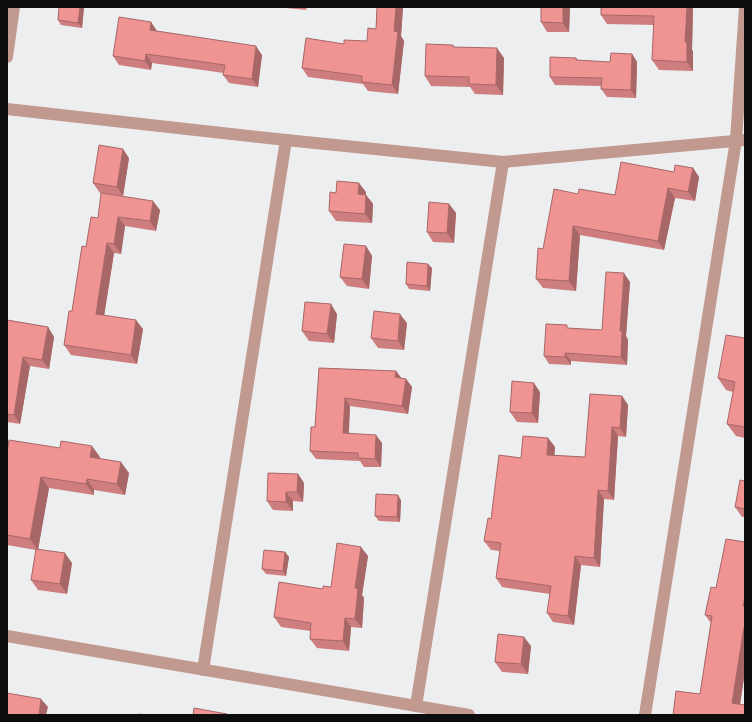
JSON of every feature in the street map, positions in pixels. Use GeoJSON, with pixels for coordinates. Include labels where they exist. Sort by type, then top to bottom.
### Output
{"type":"FeatureCollection","features":[{"type":"Feature","properties":{"kind":"street"},"geometry":{"type":"LineString","coordinates":[[7,57],[14,7]]}},
{"type":"Feature","properties":{"kind":"street"},"geometry":{"type":"LineString","coordinates":[[645,715],[741,140],[745,7]]}},
{"type":"Feature","properties":{"kind":"street"},"geometry":{"type":"LineString","coordinates":[[7,108],[286,140],[503,162],[741,140]]}},
{"type":"Feature","properties":{"kind":"street"},"geometry":{"type":"LineString","coordinates":[[203,670],[286,140]]}},
{"type":"Feature","properties":{"kind":"street"},"geometry":{"type":"LineString","coordinates":[[416,706],[503,162]]}},
{"type":"Feature","properties":{"kind":"street"},"geometry":{"type":"LineString","coordinates":[[7,636],[469,715]]}},
{"type":"Feature","properties":{"kind":"building"},"geometry":{"type":"Polygon","coordinates":[[[59,7],[80,7],[78,23],[58,20],[59,7]]]}},
{"type":"Feature","properties":{"kind":"building"},"geometry":{"type":"Polygon","coordinates":[[[377,7],[396,7],[394,31],[398,32],[392,85],[362,82],[362,76],[302,68],[306,38],[344,44],[344,40],[367,41],[368,28],[376,29],[377,7]]]}},
{"type":"Feature","properties":{"kind":"building"},"geometry":{"type":"Polygon","coordinates":[[[541,7],[563,7],[563,23],[541,22],[541,7]]]}},
{"type":"Feature","properties":{"kind":"building"},"geometry":{"type":"Polygon","coordinates":[[[601,7],[687,7],[685,42],[687,42],[687,62],[652,60],[654,16],[601,15],[601,7]]]}},
{"type":"Feature","properties":{"kind":"building"},"geometry":{"type":"Polygon","coordinates":[[[119,17],[151,22],[150,30],[256,46],[252,79],[223,75],[225,65],[146,54],[145,61],[113,56],[119,17]]]}},
{"type":"Feature","properties":{"kind":"building"},"geometry":{"type":"Polygon","coordinates":[[[426,44],[453,45],[453,47],[497,48],[496,85],[469,84],[469,77],[425,76],[426,44]]]}},
{"type":"Feature","properties":{"kind":"building"},"geometry":{"type":"Polygon","coordinates":[[[611,53],[632,54],[631,90],[601,89],[602,78],[550,77],[550,57],[610,62],[611,53]]]}},
{"type":"Feature","properties":{"kind":"building"},"geometry":{"type":"Polygon","coordinates":[[[99,145],[123,149],[117,187],[93,183],[99,145]]]}},
{"type":"Feature","properties":{"kind":"building"},"geometry":{"type":"Polygon","coordinates":[[[621,162],[674,172],[675,165],[693,168],[688,192],[668,188],[658,241],[573,226],[569,281],[536,279],[538,248],[543,249],[554,189],[578,194],[579,189],[615,195],[621,162]]]}},
{"type":"Feature","properties":{"kind":"building"},"geometry":{"type":"Polygon","coordinates":[[[337,181],[359,183],[358,194],[366,195],[365,214],[329,211],[330,192],[336,193],[337,181]]]}},
{"type":"Feature","properties":{"kind":"building"},"geometry":{"type":"Polygon","coordinates":[[[101,193],[153,201],[150,221],[118,217],[114,244],[107,243],[96,314],[136,320],[131,355],[64,345],[69,311],[72,311],[82,246],[86,247],[91,217],[98,218],[101,193]]]}},
{"type":"Feature","properties":{"kind":"building"},"geometry":{"type":"Polygon","coordinates":[[[429,202],[449,204],[447,233],[427,232],[429,202]]]}},
{"type":"Feature","properties":{"kind":"building"},"geometry":{"type":"Polygon","coordinates":[[[344,244],[366,246],[362,279],[340,277],[344,244]]]}},
{"type":"Feature","properties":{"kind":"building"},"geometry":{"type":"Polygon","coordinates":[[[407,262],[428,264],[427,286],[406,284],[407,262]]]}},
{"type":"Feature","properties":{"kind":"building"},"geometry":{"type":"Polygon","coordinates":[[[606,272],[624,273],[620,331],[622,331],[621,357],[565,353],[565,357],[544,356],[546,324],[567,325],[567,328],[602,330],[606,272]]]}},
{"type":"Feature","properties":{"kind":"building"},"geometry":{"type":"Polygon","coordinates":[[[305,302],[331,304],[327,334],[302,331],[305,302]]]}},
{"type":"Feature","properties":{"kind":"building"},"geometry":{"type":"Polygon","coordinates":[[[374,311],[400,314],[398,341],[371,338],[374,311]]]}},
{"type":"Feature","properties":{"kind":"building"},"geometry":{"type":"Polygon","coordinates":[[[7,320],[48,327],[42,360],[23,357],[14,415],[7,414],[7,320]]]}},
{"type":"Feature","properties":{"kind":"building"},"geometry":{"type":"Polygon","coordinates":[[[726,335],[745,338],[745,427],[727,424],[735,382],[718,378],[726,335]]]}},
{"type":"Feature","properties":{"kind":"building"},"geometry":{"type":"Polygon","coordinates":[[[319,368],[396,371],[395,377],[406,379],[402,406],[345,398],[343,433],[376,435],[375,459],[358,458],[358,453],[310,451],[311,427],[315,427],[319,368]]]}},
{"type":"Feature","properties":{"kind":"building"},"geometry":{"type":"Polygon","coordinates":[[[512,381],[534,383],[532,413],[510,412],[512,381]]]}},
{"type":"Feature","properties":{"kind":"building"},"geometry":{"type":"Polygon","coordinates":[[[590,394],[622,396],[620,428],[612,427],[608,491],[598,490],[594,558],[575,556],[568,616],[547,613],[551,586],[496,578],[501,543],[484,541],[488,518],[491,519],[499,455],[521,458],[523,436],[548,438],[547,455],[585,457],[590,394]]]}},
{"type":"Feature","properties":{"kind":"building"},"geometry":{"type":"Polygon","coordinates":[[[9,440],[60,448],[61,441],[92,446],[90,457],[121,462],[117,484],[87,479],[86,484],[41,477],[30,539],[7,535],[7,453],[9,440]]]}},
{"type":"Feature","properties":{"kind":"building"},"geometry":{"type":"Polygon","coordinates":[[[268,473],[298,474],[297,492],[286,492],[286,502],[267,501],[268,473]]]}},
{"type":"Feature","properties":{"kind":"building"},"geometry":{"type":"Polygon","coordinates":[[[740,480],[745,481],[745,509],[735,507],[740,480]]]}},
{"type":"Feature","properties":{"kind":"building"},"geometry":{"type":"Polygon","coordinates":[[[376,494],[398,495],[397,517],[375,516],[376,494]]]}},
{"type":"Feature","properties":{"kind":"building"},"geometry":{"type":"Polygon","coordinates":[[[726,539],[745,542],[745,597],[743,606],[745,606],[745,627],[732,703],[745,705],[745,715],[673,715],[676,691],[700,694],[712,616],[705,615],[711,587],[716,588],[726,539]]]}},
{"type":"Feature","properties":{"kind":"building"},"geometry":{"type":"Polygon","coordinates":[[[337,543],[361,547],[355,588],[358,589],[355,619],[345,618],[343,641],[310,639],[311,623],[274,617],[279,582],[323,589],[323,586],[331,587],[337,543]]]}},
{"type":"Feature","properties":{"kind":"building"},"geometry":{"type":"Polygon","coordinates":[[[36,549],[65,553],[60,584],[31,580],[36,549]]]}},
{"type":"Feature","properties":{"kind":"building"},"geometry":{"type":"Polygon","coordinates":[[[264,550],[285,552],[283,571],[262,569],[264,550]]]}},
{"type":"Feature","properties":{"kind":"building"},"geometry":{"type":"Polygon","coordinates":[[[498,634],[524,637],[521,664],[495,662],[498,634]]]}},
{"type":"Feature","properties":{"kind":"building"},"geometry":{"type":"Polygon","coordinates":[[[7,693],[41,699],[39,715],[7,715],[7,693]]]}},
{"type":"Feature","properties":{"kind":"building"},"geometry":{"type":"Polygon","coordinates":[[[194,708],[227,714],[227,715],[193,715],[194,708]]]}}]}
